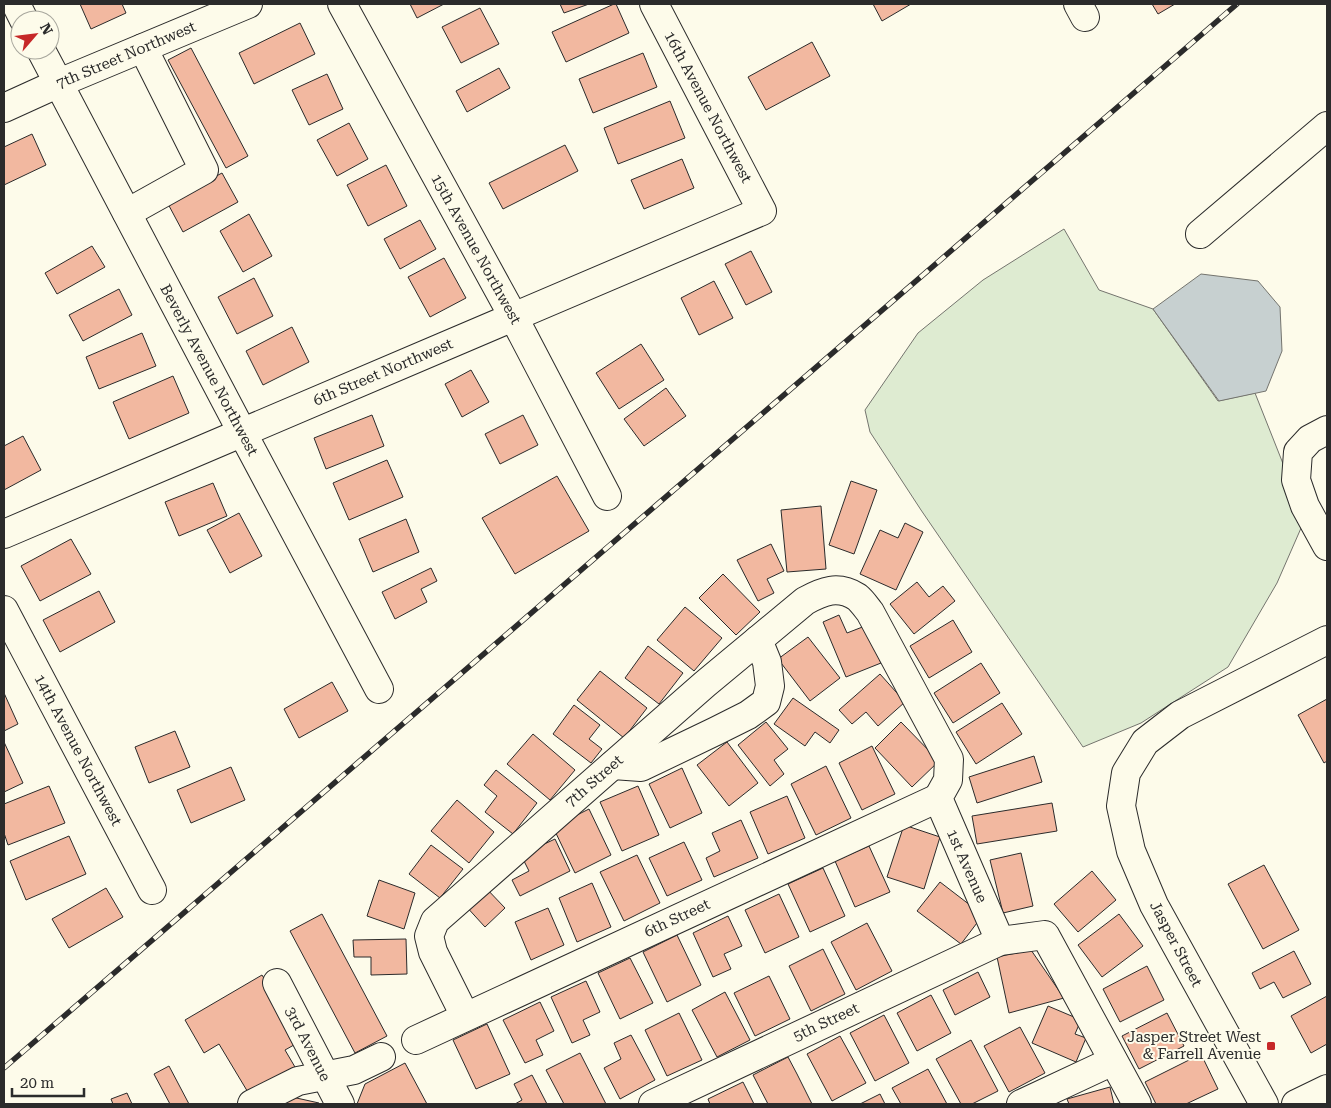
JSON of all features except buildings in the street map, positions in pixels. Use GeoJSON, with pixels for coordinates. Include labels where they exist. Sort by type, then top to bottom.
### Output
{"type":"FeatureCollection","features":[{"type":"Feature","properties":{"kind":"street","name":"7th Street Northwest"},"geometry":{"type":"LineString","coordinates":[[4,108],[248,4]]}},
{"type":"Feature","properties":{"kind":"street","name":"15th Avenue Northwest"},"geometry":{"type":"LineString","coordinates":[[342,4],[513,316],[608,496]]}},
{"type":"Feature","properties":{"kind":"street","name":"16th Avenue Northwest"},"geometry":{"type":"LineString","coordinates":[[654,4],[762,211]]}},
{"type":"Feature","properties":{"kind":"street"},"geometry":{"type":"LineString","coordinates":[[127,213],[204,170],[143,48]]}},
{"type":"Feature","properties":{"kind":"street","name":"Beverly Avenue Northwest"},"geometry":{"type":"LineString","coordinates":[[46,60],[379,689]]}},
{"type":"Feature","properties":{"kind":"street"},"geometry":{"type":"LineString","coordinates":[[1200,234],[1327,126]]}},
{"type":"Feature","properties":{"kind":"street","name":"6th Street Northwest"},"geometry":{"type":"LineString","coordinates":[[4,534],[762,211]]}},
{"type":"Feature","properties":{"kind":"street"},"geometry":{"type":"LineString","coordinates":[[1327,430],[1310,439],[1298,452],[1296,480],[1305,506],[1327,546]]}},
{"type":"Feature","properties":{"kind":"street","name":"7th Street"},"geometry":{"type":"LineString","coordinates":[[465,1016],[433,952],[429,936],[435,921],[705,684],[805,600],[821,592],[841,590],[858,598],[870,612],[949,759],[948,780],[938,798]]}},
{"type":"Feature","properties":{"kind":"street","name":"14th Avenue Northwest"},"geometry":{"type":"LineString","coordinates":[[4,610],[152,890]]}},
{"type":"Feature","properties":{"kind":"street"},"geometry":{"type":"LineString","coordinates":[[613,765],[641,767],[748,715],[766,702],[770,686],[766,662],[758,640]]}},
{"type":"Feature","properties":{"kind":"street","name":"Jasper Street"},"geometry":{"type":"LineString","coordinates":[[1264,1104],[1154,905],[1131,851],[1121,806],[1126,773],[1145,742],[1180,715],[1327,640]]}},
{"type":"Feature","properties":{"kind":"street","name":"1st Avenue"},"geometry":{"type":"LineString","coordinates":[[938,798],[1000,941]]}},
{"type":"Feature","properties":{"kind":"street","name":"6th Street"},"geometry":{"type":"LineString","coordinates":[[416,1040],[938,798]]}},
{"type":"Feature","properties":{"kind":"street"},"geometry":{"type":"LineString","coordinates":[[1000,941],[1045,935],[1137,1104]]}},
{"type":"Feature","properties":{"kind":"street","name":"5th Street"},"geometry":{"type":"LineString","coordinates":[[653,1104],[1000,941]]}},
{"type":"Feature","properties":{"kind":"street","name":"3rd Avenue"},"geometry":{"type":"LineString","coordinates":[[277,983],[340,1104]]}},
{"type":"Feature","properties":{"kind":"street"},"geometry":{"type":"LineString","coordinates":[[252,1104],[298,1081],[354,1070],[381,1057]]}},
{"type":"Feature","properties":{"kind":"street"},"geometry":{"type":"LineString","coordinates":[[1021,1104],[1113,1061]]}},
{"type":"Feature","properties":{"kind":"street"},"geometry":{"type":"LineString","coordinates":[[1296,1104],[1327,1089]]}},
{"type":"Feature","properties":{"kind":"green space"},"geometry":{"type":"Polygon","coordinates":[[[1064,229],[1099,290],[1153,309],[1218,401],[1255,393],[1305,519],[1277,583],[1228,667],[1141,723],[1083,747],[870,432],[865,410],[918,333],[983,280],[1064,229]]]}},
{"type":"Feature","properties":{"kind":"shaded area"},"geometry":{"type":"Polygon","coordinates":[[[1201,274],[1258,281],[1280,307],[1282,351],[1266,391],[1219,401],[1153,309],[1201,274]]]}},
{"type":"Feature","properties":{"kind":"railway"},"geometry":{"type":"LineString","coordinates":[[4,1068],[1237,4]]}},
{"type":"Feature","properties":{"kind":"place","name":"Jasper Street West & Farrell Avenue"},"geometry":{"type":"Point","coordinates":[1271,1046]}}]}
